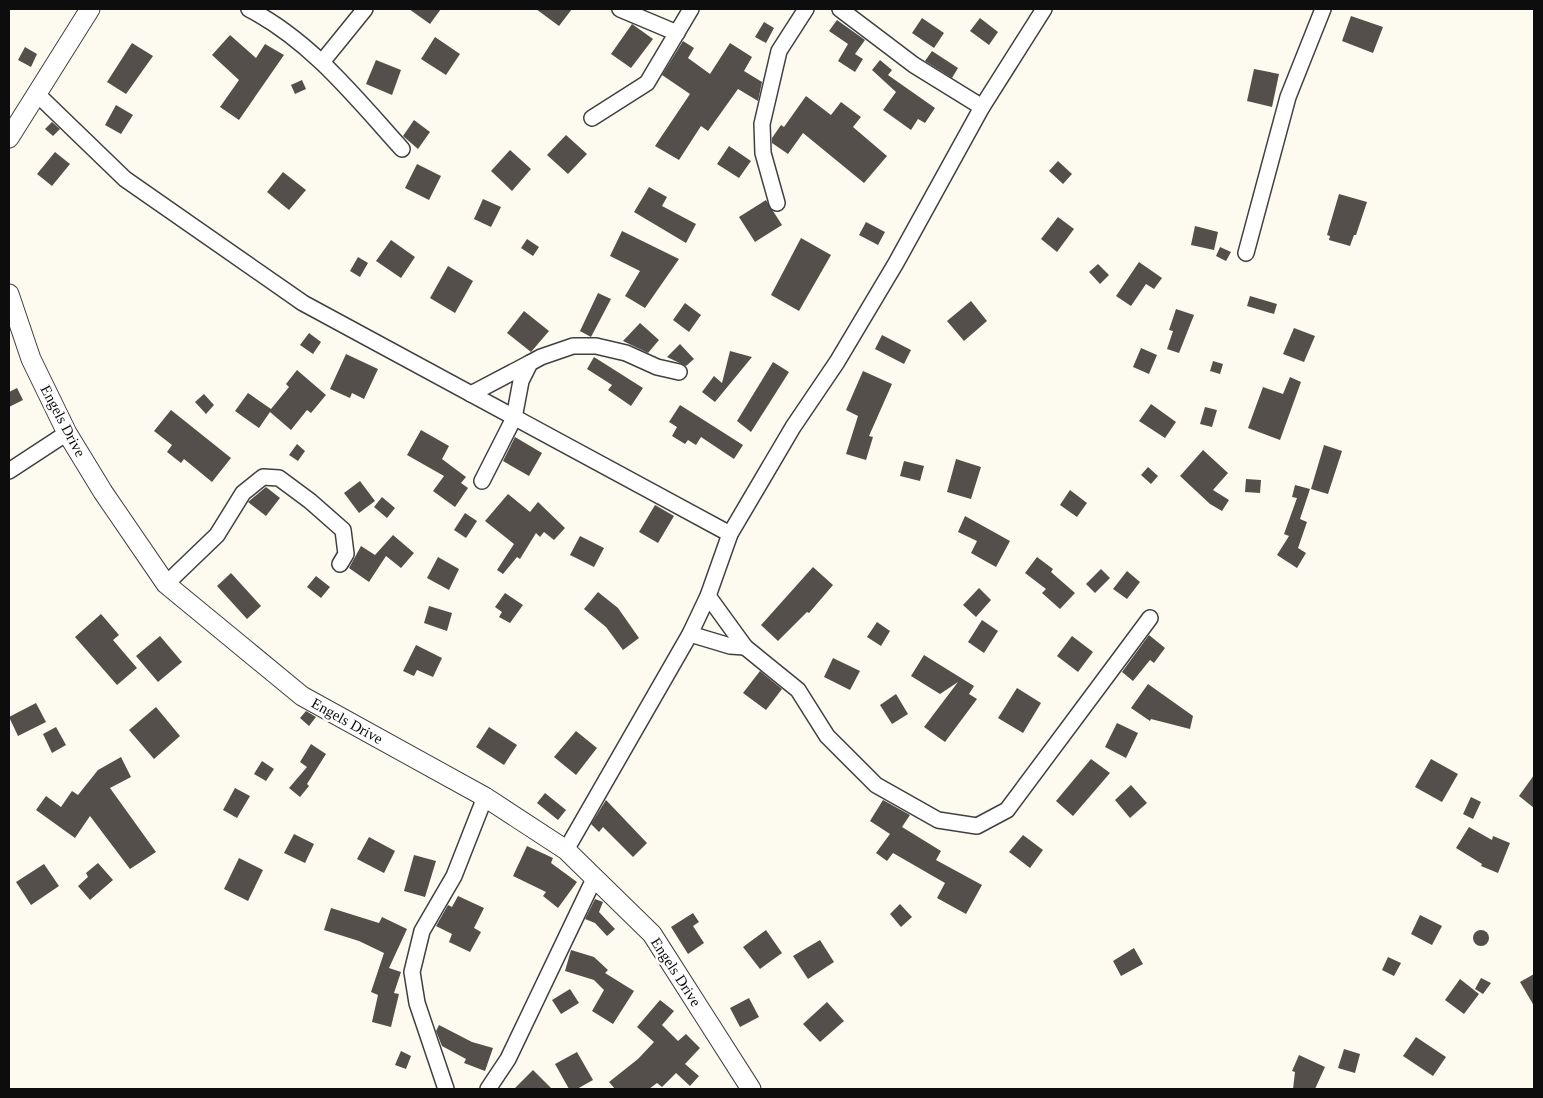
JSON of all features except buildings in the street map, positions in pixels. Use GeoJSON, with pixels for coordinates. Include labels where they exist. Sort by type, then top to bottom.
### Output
{"type":"FeatureCollection","features":[{"type":"Feature","properties":{"kind":"street"},"geometry":{"type":"LineString","coordinates":[[9,138],[90,9]]}},
{"type":"Feature","properties":{"kind":"street"},"geometry":{"type":"LineString","coordinates":[[249,9],[261,15],[322,62],[402,149]]}},
{"type":"Feature","properties":{"kind":"street"},"geometry":{"type":"LineString","coordinates":[[322,62],[365,9]]}},
{"type":"Feature","properties":{"kind":"street"},"geometry":{"type":"LineString","coordinates":[[620,9],[676,33]]}},
{"type":"Feature","properties":{"kind":"street"},"geometry":{"type":"LineString","coordinates":[[592,118],[647,83],[691,9]]}},
{"type":"Feature","properties":{"kind":"street"},"geometry":{"type":"LineString","coordinates":[[777,203],[763,153],[762,124],[779,51],[806,9]]}},
{"type":"Feature","properties":{"kind":"street"},"geometry":{"type":"LineString","coordinates":[[840,9],[914,65],[982,108]]}},
{"type":"Feature","properties":{"kind":"street"},"geometry":{"type":"LineString","coordinates":[[566,850],[690,634],[708,596],[730,534],[793,427],[838,362],[892,271],[982,108],[1044,9]]}},
{"type":"Feature","properties":{"kind":"street"},"geometry":{"type":"LineString","coordinates":[[1246,253],[1288,97],[1323,9]]}},
{"type":"Feature","properties":{"kind":"street"},"geometry":{"type":"LineString","coordinates":[[37,94],[125,179],[303,303],[730,534]]}},
{"type":"Feature","properties":{"kind":"street","name":"Engels Drive"},"geometry":{"type":"LineString","coordinates":[[9,294],[31,360],[66,433],[103,492],[166,584],[302,696],[485,797],[566,850],[652,934],[750,1089]]}},
{"type":"Feature","properties":{"kind":"street"},"geometry":{"type":"LineString","coordinates":[[471,394],[540,357],[573,346],[596,346],[626,353],[657,367],[679,372]]}},
{"type":"Feature","properties":{"kind":"street"},"geometry":{"type":"LineString","coordinates":[[482,481],[514,418],[521,381],[530,363]]}},
{"type":"Feature","properties":{"kind":"street"},"geometry":{"type":"LineString","coordinates":[[9,471],[66,433]]}},
{"type":"Feature","properties":{"kind":"street"},"geometry":{"type":"LineString","coordinates":[[166,584],[217,535],[243,493],[263,477],[279,478],[310,501],[343,530],[346,554],[340,564]]}},
{"type":"Feature","properties":{"kind":"street"},"geometry":{"type":"LineString","coordinates":[[708,596],[745,648],[798,690],[827,736],[876,784],[938,820],[977,826],[1006,810],[1150,618]]}},
{"type":"Feature","properties":{"kind":"street"},"geometry":{"type":"LineString","coordinates":[[690,634],[730,646],[745,648]]}},
{"type":"Feature","properties":{"kind":"street"},"geometry":{"type":"LineString","coordinates":[[446,1089],[425,1032],[412,972],[422,931],[454,876],[485,797]]}},
{"type":"Feature","properties":{"kind":"street"},"geometry":{"type":"LineString","coordinates":[[488,1089],[508,1059],[594,879]]}}]}
